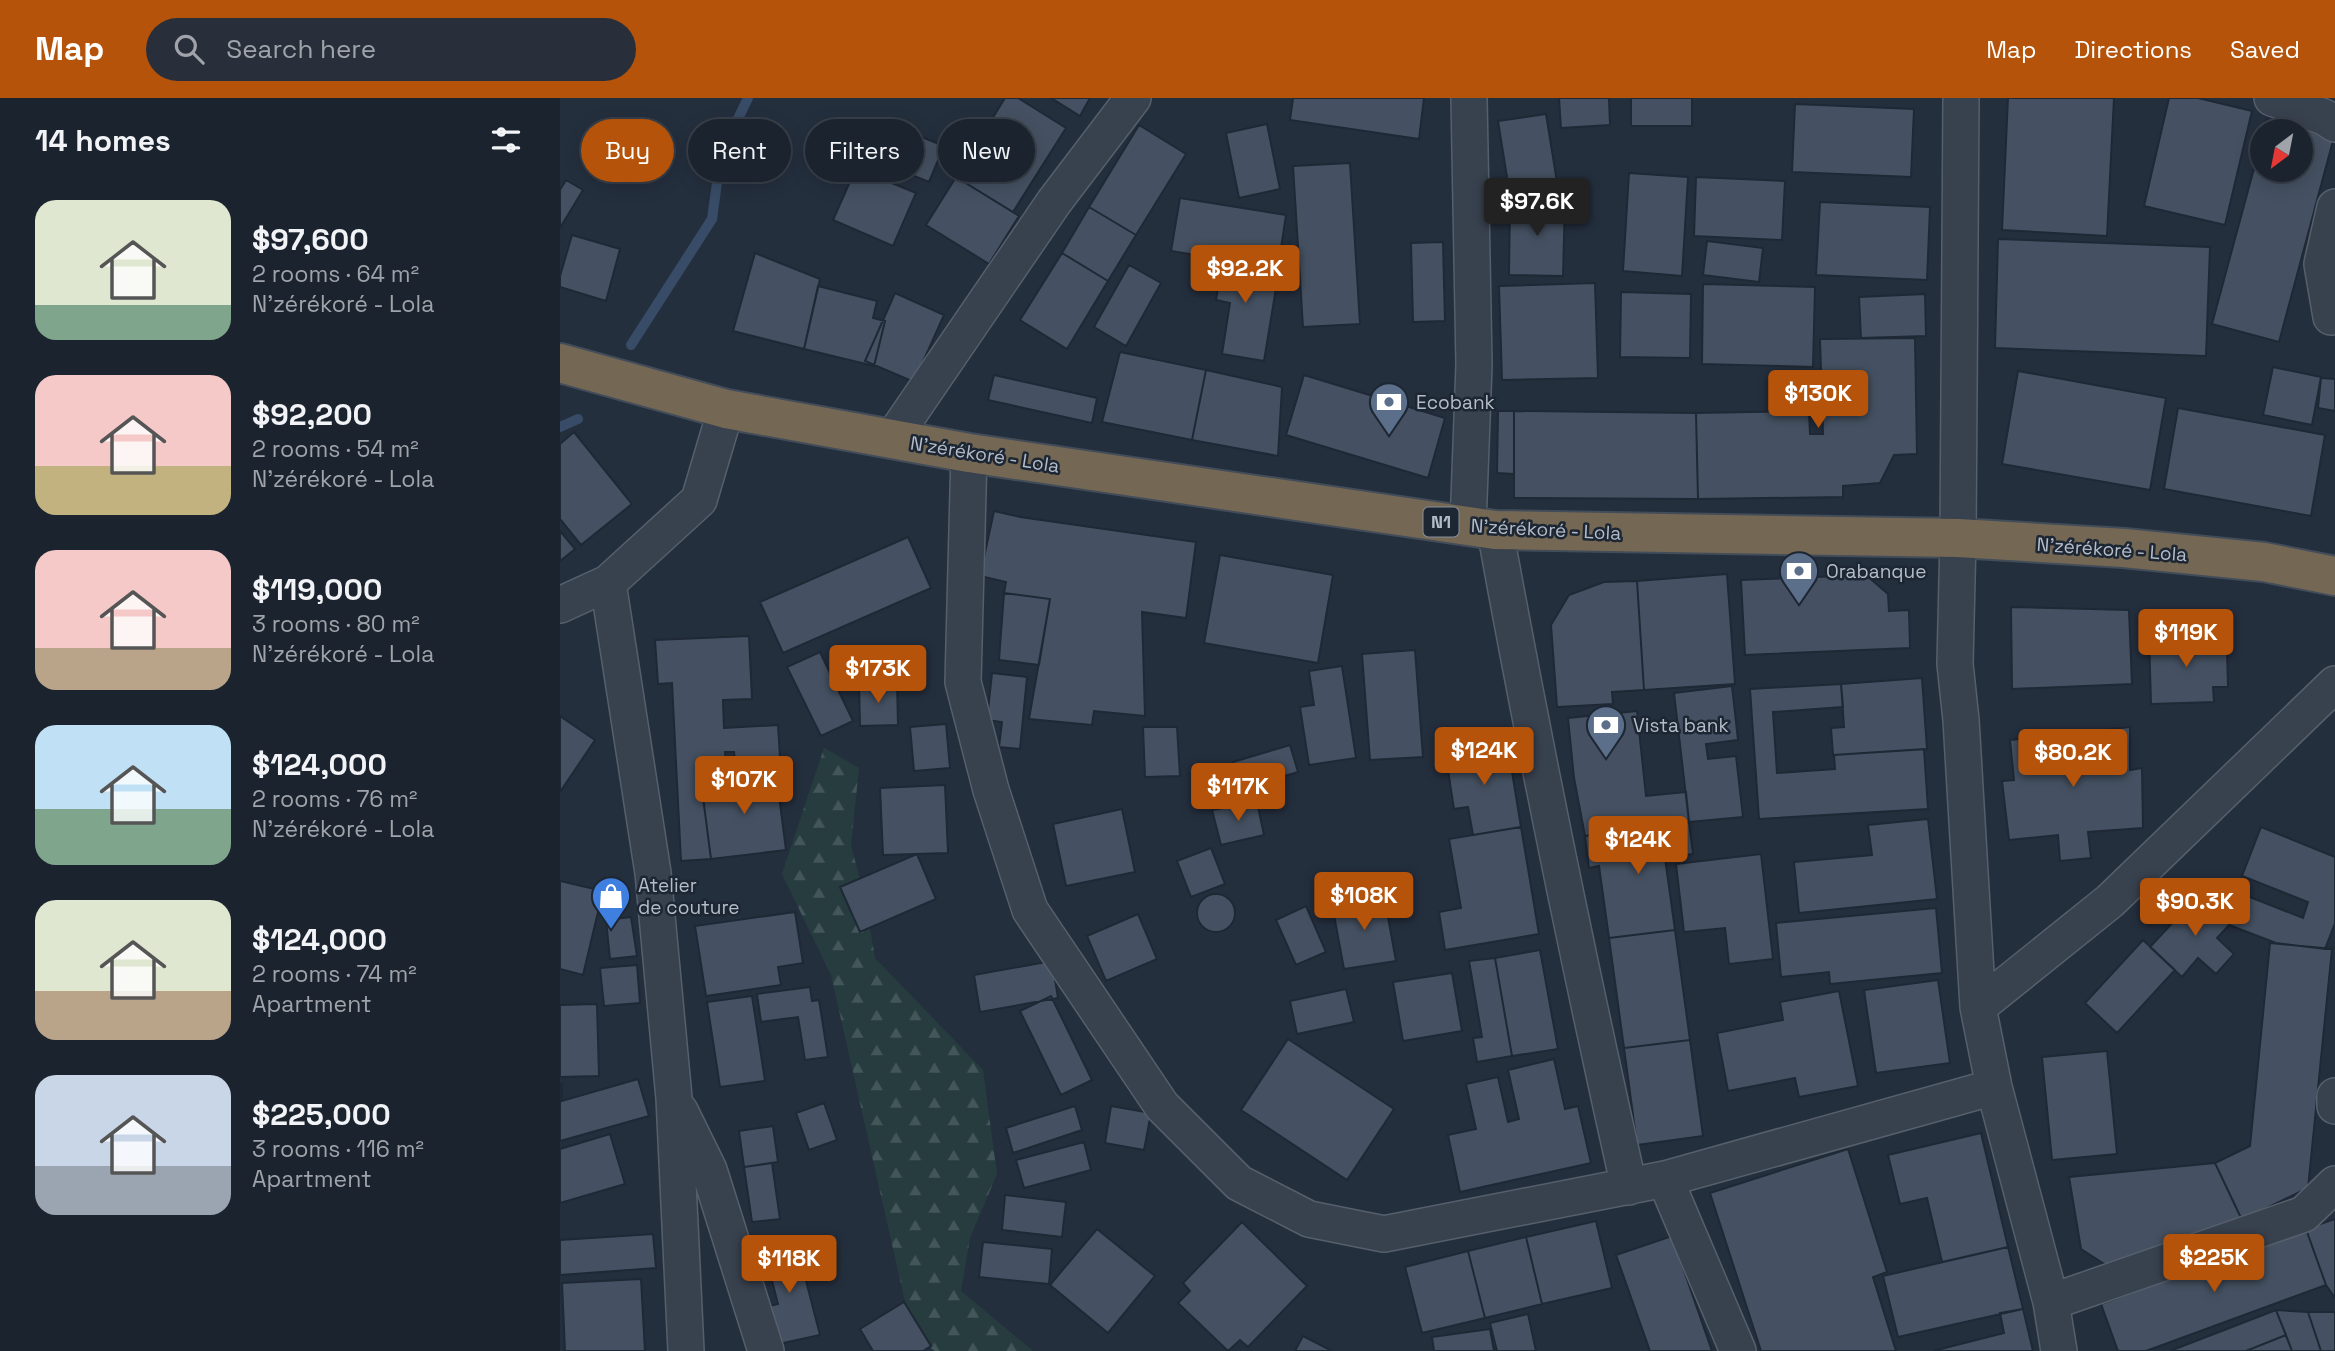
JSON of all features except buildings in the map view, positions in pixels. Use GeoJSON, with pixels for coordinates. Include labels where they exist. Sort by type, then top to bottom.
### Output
{"type":"FeatureCollection","features":[{"type":"Feature","properties":{"kind":"highway","name":"N'zérékoré - Lola"},"geometry":{"type":"LineString","coordinates":[[560,363],[726,409],[969,453],[1481,528],[1958,538],[2124,548],[2264,562],[2335,576]]}},
{"type":"Feature","properties":{"kind":"street"},"geometry":{"type":"LineString","coordinates":[[891,439],[1054,202],[1133,98]]}},
{"type":"Feature","properties":{"kind":"street"},"geometry":{"type":"LineString","coordinates":[[1469,98],[1474,365],[1481,528],[1524,691],[1579,962],[1629,1187]]}},
{"type":"Feature","properties":{"kind":"street"},"geometry":{"type":"LineString","coordinates":[[1961,98],[1955,664],[1961,720],[1978,1007],[1994,1087],[2050,1302],[2059,1351]]}},
{"type":"Feature","properties":{"kind":"street"},"geometry":{"type":"LineString","coordinates":[[2272,98],[2324,117],[2335,124]]}},
{"type":"Feature","properties":{"kind":"street"},"geometry":{"type":"LineString","coordinates":[[2331,317],[2322,264],[2335,207]]}},
{"type":"Feature","properties":{"kind":"street"},"geometry":{"type":"LineString","coordinates":[[560,605],[608,583],[699,500],[726,409]]}},
{"type":"Feature","properties":{"kind":"street"},"geometry":{"type":"LineString","coordinates":[[969,453],[963,681],[991,790],[1031,910],[1162,1106],[1239,1183],[1309,1219],[1384,1234],[1665,1179],[1994,1087]]}},
{"type":"Feature","properties":{"kind":"street"},"geometry":{"type":"LineString","coordinates":[[608,583],[653,873],[674,1098],[686,1351]]}},
{"type":"Feature","properties":{"kind":"street"},"geometry":{"type":"LineString","coordinates":[[1978,1007],[2110,901],[2335,684]]}},
{"type":"Feature","properties":{"kind":"street"},"geometry":{"type":"LineString","coordinates":[[2335,1096],[2335,1106]]}},
{"type":"Feature","properties":{"kind":"street"},"geometry":{"type":"LineString","coordinates":[[674,1098],[709,1170],[766,1351]]}},
{"type":"Feature","properties":{"kind":"street"},"geometry":{"type":"LineString","coordinates":[[1665,1179],[1738,1351]]}},
{"type":"Feature","properties":{"kind":"street"},"geometry":{"type":"LineString","coordinates":[[2050,1302],[2304,1214],[2335,1184]]}},
{"type":"Feature","properties":{"kind":"green space"},"geometry":{"type":"Polygon","coordinates":[[[824,748],[859,768],[851,845],[865,899],[875,958],[983,1070],[997,1174],[970,1238],[961,1291],[1033,1351],[935,1351],[913,1337],[831,975],[782,874],[824,748]]]}},
{"type":"Feature","properties":{"kind":"waterway"},"geometry":{"type":"LineString","coordinates":[[631,345],[712,219],[721,154],[748,98]]}},
{"type":"Feature","properties":{"kind":"waterway"},"geometry":{"type":"LineString","coordinates":[[560,427],[578,419]]}},
{"type":"Feature","properties":{"kind":"place","name":"Ecobank"},"geometry":{"type":"Point","coordinates":[1389,436]}},
{"type":"Feature","properties":{"kind":"place","name":"Orabanque"},"geometry":{"type":"Point","coordinates":[1799,605]}},
{"type":"Feature","properties":{"kind":"place","name":"Vista bank"},"geometry":{"type":"Point","coordinates":[1606,759]}},
{"type":"Feature","properties":{"kind":"place","name":"Atelier de couture"},"geometry":{"type":"Point","coordinates":[611,930]}}]}
